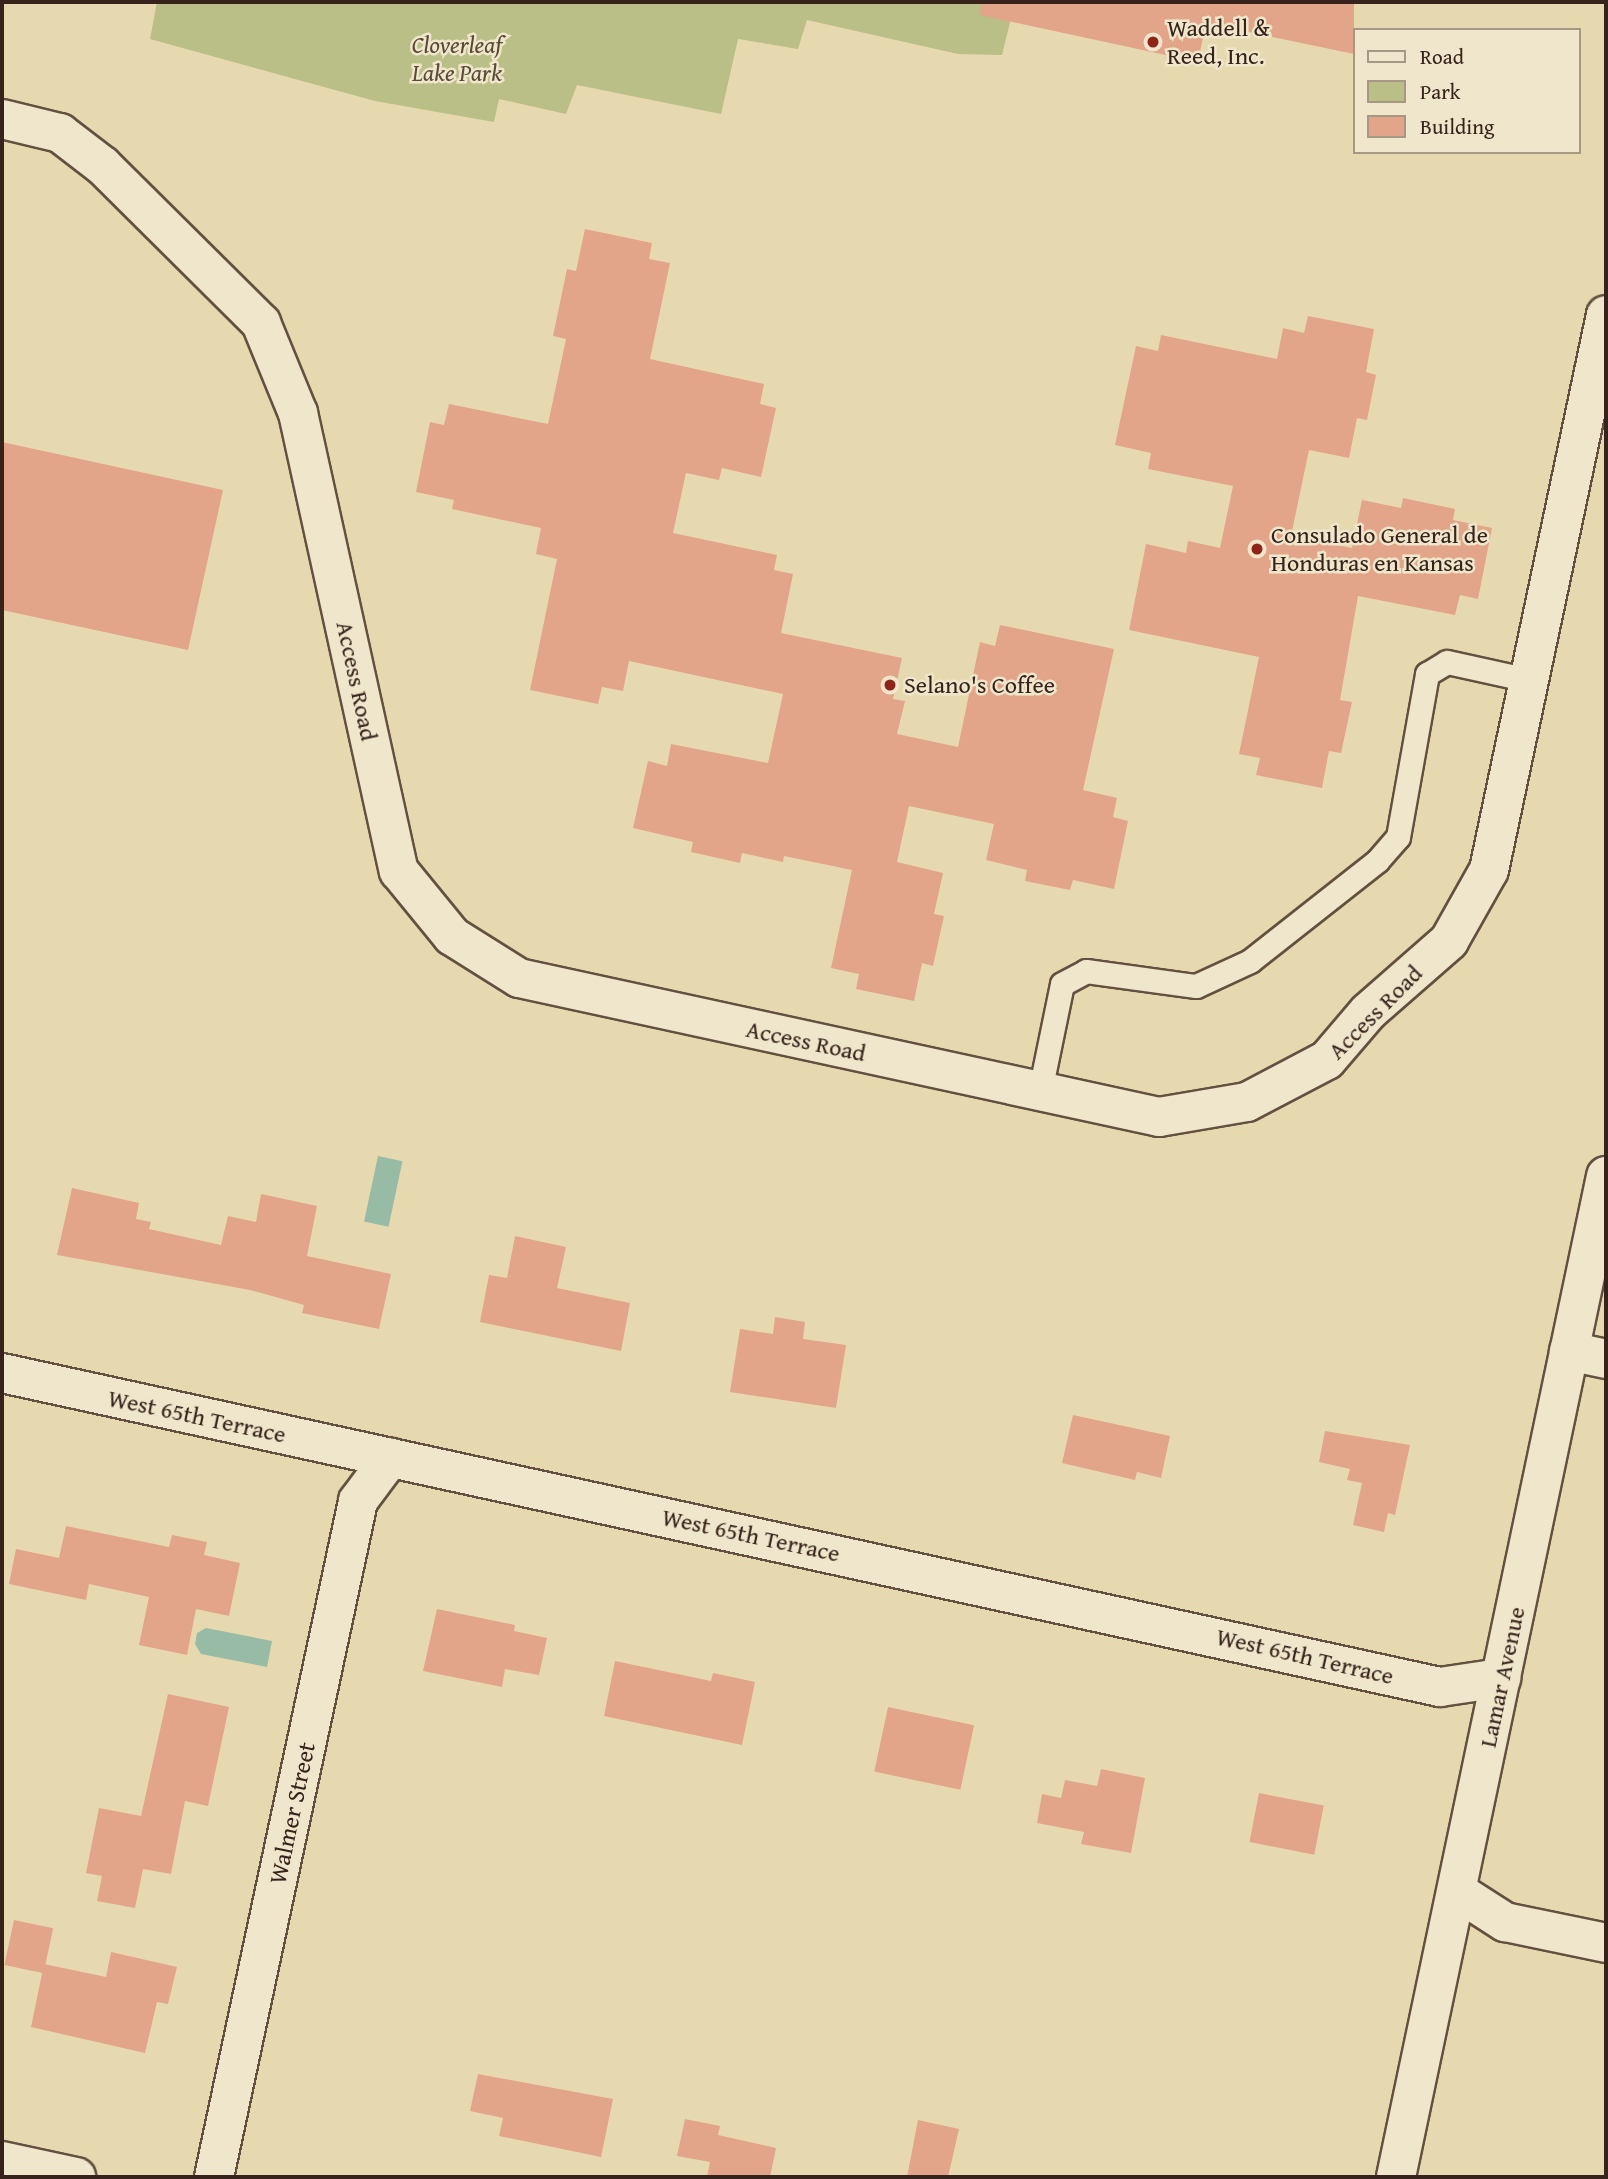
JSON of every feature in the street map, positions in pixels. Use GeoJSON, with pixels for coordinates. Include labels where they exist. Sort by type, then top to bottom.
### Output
{"type":"FeatureCollection","features":[{"type":"Feature","properties":{"kind":"street","name":"Access Road"},"geometry":{"type":"LineString","coordinates":[[2,120],[60,133],[103,166],[261,323],[298,413],[399,871],[453,936],[519,978],[1159,1117],[1247,1102],[1327,1060],[1368,1012],[1449,940],[1489,870],[1606,315]]}},
{"type":"Feature","properties":{"kind":"street","name":"Lamar Avenue"},"geometry":{"type":"LineString","coordinates":[[1396,2177],[1458,1892],[1606,1176]]}},
{"type":"Feature","properties":{"kind":"street"},"geometry":{"type":"LineString","coordinates":[[1569,1351],[1606,1359]]}},
{"type":"Feature","properties":{"kind":"street","name":"West 65th Terrace"},"geometry":{"type":"LineString","coordinates":[[2,1373],[1440,1688],[1501,1678]]}},
{"type":"Feature","properties":{"kind":"street","name":"Walmer Street"},"geometry":{"type":"LineString","coordinates":[[214,2177],[358,1501],[390,1458]]}},
{"type":"Feature","properties":{"kind":"street"},"geometry":{"type":"LineString","coordinates":[[1458,1892],[1505,1922],[1606,1944]]}},
{"type":"Feature","properties":{"kind":"street"},"geometry":{"type":"LineString","coordinates":[[2,2161],[76,2177]]}},
{"type":"Feature","properties":{"kind":"lane"},"geometry":{"type":"LineString","coordinates":[[1040,1091],[1062,984],[1086,971],[1196,986],[1250,961],[1377,862],[1398,837],[1427,674],[1447,662],[1529,680]]}},
{"type":"Feature","properties":{"kind":"green space","name":"Cloverleaf Lake Park"},"geometry":{"type":"Polygon","coordinates":[[[157,2],[1015,2],[1002,55],[958,54],[807,20],[798,49],[738,39],[721,114],[577,85],[566,114],[499,99],[494,122],[375,101],[150,39],[157,2]]]}},
{"type":"Feature","properties":{"kind":"shaded area"},"geometry":{"type":"Polygon","coordinates":[[[378,1156],[402,1161],[389,1227],[364,1222],[378,1156]]]}},
{"type":"Feature","properties":{"kind":"shaded area"},"geometry":{"type":"Polygon","coordinates":[[[206,1628],[272,1641],[267,1667],[201,1654],[195,1644],[197,1633],[206,1628]]]}},
{"type":"Feature","properties":{"kind":"building","name":"Waddell & Reed, Inc."},"geometry":{"type":"Polygon","coordinates":[[[982,2],[1354,2],[1354,28],[1352,54],[1206,23],[1198,62],[980,15],[982,2]]]}},
{"type":"Feature","properties":{"kind":"building"},"geometry":{"type":"Polygon","coordinates":[[[585,229],[652,243],[649,259],[670,263],[650,359],[764,384],[760,404],[776,408],[761,477],[722,468],[719,480],[686,473],[673,533],[777,555],[774,570],[793,574],[781,633],[902,658],[893,699],[905,701],[897,734],[958,747],[980,642],[995,646],[1000,625],[1114,649],[1083,790],[1117,798],[1113,817],[1128,821],[1114,889],[1073,880],[1070,890],[1025,881],[1027,870],[986,860],[994,824],[909,806],[897,862],[943,873],[934,914],[944,916],[933,966],[922,963],[914,1001],[856,989],[859,974],[831,968],[852,870],[784,856],[783,862],[742,853],[740,863],[691,852],[693,842],[633,828],[648,761],[667,766],[671,744],[768,763],[783,694],[629,661],[623,691],[602,687],[598,704],[530,690],[557,559],[536,554],[541,528],[452,509],[454,500],[416,492],[430,422],[444,425],[449,404],[548,424],[566,339],[553,336],[567,269],[576,271],[585,229]]]}},
{"type":"Feature","properties":{"kind":"building"},"geometry":{"type":"Polygon","coordinates":[[[1308,316],[1374,329],[1366,372],[1376,375],[1367,420],[1357,418],[1349,458],[1309,450],[1291,536],[1352,548],[1362,500],[1401,508],[1403,498],[1455,509],[1453,520],[1492,528],[1478,599],[1460,595],[1455,615],[1358,596],[1340,700],[1352,702],[1341,753],[1329,751],[1322,788],[1256,775],[1260,758],[1239,754],[1259,657],[1129,630],[1146,544],[1186,553],[1188,541],[1220,548],[1233,486],[1148,469],[1151,453],[1115,445],[1136,346],[1158,351],[1161,335],[1277,359],[1283,328],[1304,333],[1308,316]]]}},
{"type":"Feature","properties":{"kind":"building"},"geometry":{"type":"Polygon","coordinates":[[[2,442],[223,490],[188,650],[2,610],[2,442]]]}},
{"type":"Feature","properties":{"kind":"building"},"geometry":{"type":"Polygon","coordinates":[[[72,1188],[139,1203],[136,1219],[151,1222],[149,1229],[221,1245],[228,1216],[256,1222],[261,1194],[317,1206],[307,1256],[391,1274],[379,1329],[302,1313],[304,1305],[250,1290],[57,1255],[72,1188]]]}},
{"type":"Feature","properties":{"kind":"building"},"geometry":{"type":"Polygon","coordinates":[[[515,1236],[566,1247],[557,1288],[630,1303],[621,1351],[480,1322],[489,1275],[507,1278],[515,1236]]]}},
{"type":"Feature","properties":{"kind":"building"},"geometry":{"type":"Polygon","coordinates":[[[775,1317],[805,1322],[803,1339],[846,1345],[836,1408],[730,1392],[740,1329],[773,1334],[775,1317]]]}},
{"type":"Feature","properties":{"kind":"building"},"geometry":{"type":"Polygon","coordinates":[[[1073,1415],[1170,1436],[1161,1478],[1137,1472],[1135,1480],[1062,1463],[1073,1415]]]}},
{"type":"Feature","properties":{"kind":"building"},"geometry":{"type":"Polygon","coordinates":[[[1325,1431],[1410,1445],[1395,1515],[1388,1513],[1384,1532],[1353,1525],[1362,1483],[1347,1480],[1350,1469],[1319,1462],[1325,1431]]]}},
{"type":"Feature","properties":{"kind":"building"},"geometry":{"type":"Polygon","coordinates":[[[66,1526],[169,1547],[172,1535],[207,1542],[204,1555],[240,1563],[229,1616],[196,1609],[187,1655],[139,1645],[149,1597],[89,1584],[86,1600],[9,1584],[16,1549],[59,1558],[66,1526]]]}},
{"type":"Feature","properties":{"kind":"building"},"geometry":{"type":"Polygon","coordinates":[[[437,1609],[515,1625],[514,1631],[547,1638],[539,1675],[505,1669],[502,1687],[423,1671],[437,1609]]]}},
{"type":"Feature","properties":{"kind":"building"},"geometry":{"type":"Polygon","coordinates":[[[615,1661],[711,1681],[713,1673],[755,1682],[742,1745],[604,1716],[615,1661]]]}},
{"type":"Feature","properties":{"kind":"building"},"geometry":{"type":"Polygon","coordinates":[[[168,1694],[229,1707],[208,1806],[185,1801],[171,1874],[143,1869],[135,1908],[97,1901],[102,1876],[86,1873],[99,1808],[141,1816],[168,1694]]]}},
{"type":"Feature","properties":{"kind":"building"},"geometry":{"type":"Polygon","coordinates":[[[888,1707],[974,1725],[960,1790],[874,1772],[888,1707]]]}},
{"type":"Feature","properties":{"kind":"building"},"geometry":{"type":"Polygon","coordinates":[[[1101,1769],[1145,1778],[1131,1853],[1081,1844],[1084,1832],[1037,1823],[1042,1794],[1061,1798],[1065,1780],[1097,1786],[1101,1769]]]}},
{"type":"Feature","properties":{"kind":"building"},"geometry":{"type":"Polygon","coordinates":[[[1259,1793],[1324,1806],[1314,1855],[1249,1842],[1259,1793]]]}},
{"type":"Feature","properties":{"kind":"building"},"geometry":{"type":"Polygon","coordinates":[[[14,1920],[53,1928],[44,1973],[4,1965],[14,1920]]]}},
{"type":"Feature","properties":{"kind":"building"},"geometry":{"type":"Polygon","coordinates":[[[111,1952],[177,1967],[168,2004],[157,2002],[145,2053],[31,2027],[44,1964],[106,1977],[111,1952]]]}},
{"type":"Feature","properties":{"kind":"building"},"geometry":{"type":"Polygon","coordinates":[[[478,2074],[613,2099],[601,2157],[499,2136],[503,2118],[470,2111],[478,2074]]]}},
{"type":"Feature","properties":{"kind":"building"},"geometry":{"type":"Polygon","coordinates":[[[685,2119],[720,2126],[718,2135],[776,2148],[770,2177],[707,2177],[710,2162],[677,2156],[685,2119]]]}},
{"type":"Feature","properties":{"kind":"building"},"geometry":{"type":"Polygon","coordinates":[[[918,2120],[959,2129],[948,2177],[907,2177],[918,2120]]]}},
{"type":"Feature","properties":{"kind":"place","name":"Waddell & Reed, Inc."},"geometry":{"type":"Point","coordinates":[1153,42]}},
{"type":"Feature","properties":{"kind":"place","name":"Consulado General de Honduras en Kansas"},"geometry":{"type":"Point","coordinates":[1257,549]}},
{"type":"Feature","properties":{"kind":"place","name":"Selano's Coffee"},"geometry":{"type":"Point","coordinates":[890,685]}}]}
